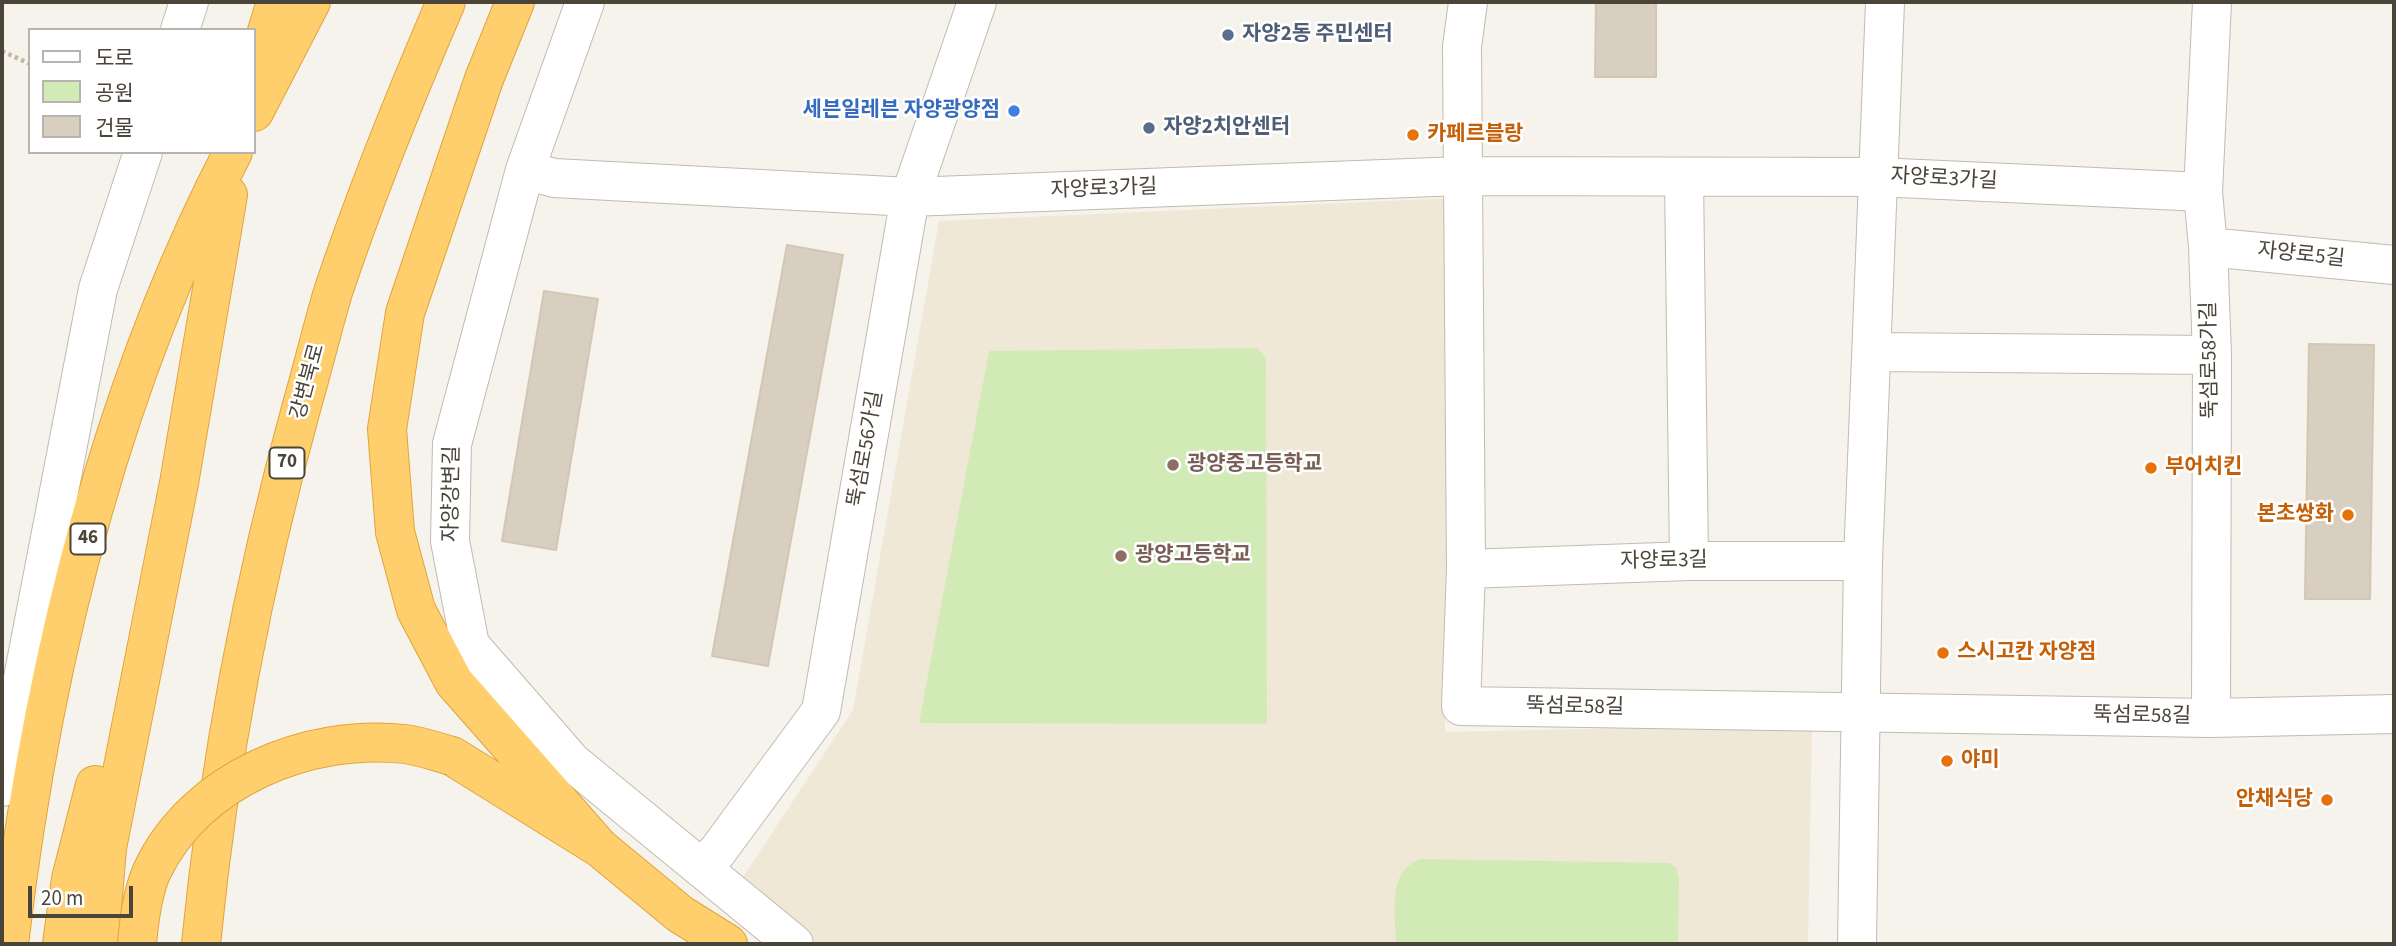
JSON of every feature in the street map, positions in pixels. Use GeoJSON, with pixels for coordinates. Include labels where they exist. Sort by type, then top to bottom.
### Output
{"type":"FeatureCollection","features":[{"type":"Feature","properties":{"kind":"highway"},"geometry":{"type":"LineString","coordinates":[[256,70],[276,2]]}},
{"type":"Feature","properties":{"kind":"highway"},"geometry":{"type":"LineString","coordinates":[[256,108],[311,2]]}},
{"type":"Feature","properties":{"kind":"highway","name":"강변북로"},"geometry":{"type":"LineString","coordinates":[[201,944],[230,715],[257,584],[290,449],[333,293],[396,118],[446,2]]}},
{"type":"Feature","properties":{"kind":"highway"},"geometry":{"type":"LineString","coordinates":[[515,2],[484,79],[405,313],[387,429],[395,532],[416,610],[454,682],[600,848]]}},
{"type":"Feature","properties":{"kind":"highway","name":"46"},"geometry":{"type":"LineString","coordinates":[[9,944],[21,838],[42,715],[120,421],[171,289],[234,154]]}},
{"type":"Feature","properties":{"kind":"highway"},"geometry":{"type":"LineString","coordinates":[[99,944],[107,848],[179,483],[185,433],[235,154]]}},
{"type":"Feature","properties":{"kind":"highway"},"geometry":{"type":"LineString","coordinates":[[62,944],[71,879],[185,433]]}},
{"type":"Feature","properties":{"kind":"highway"},"geometry":{"type":"LineString","coordinates":[[137,944],[139,918],[152,871],[184,823],[225,788],[265,765],[310,751],[360,743],[407,744],[452,756],[600,848],[680,914],[708,944]]}},
{"type":"Feature","properties":{"kind":"highway"},"geometry":{"type":"LineString","coordinates":[[680,914],[728,944]]}},
{"type":"Feature","properties":{"kind":"street"},"geometry":{"type":"LineString","coordinates":[[181,28],[189,2]]}},
{"type":"Feature","properties":{"kind":"street","name":"자양강변길"},"geometry":{"type":"LineString","coordinates":[[585,2],[524,170],[452,444],[450,541],[470,645],[572,762],[794,944]]}},
{"type":"Feature","properties":{"kind":"street","name":"뚝섬로56가길"},"geometry":{"type":"LineString","coordinates":[[702,867],[717,852],[821,711],[910,197],[976,2]]}},
{"type":"Feature","properties":{"kind":"street","name":"뚝섬로58길"},"geometry":{"type":"LineString","coordinates":[[1468,2],[1462,47],[1466,569],[1461,706],[2211,718],[2394,714]]}},
{"type":"Feature","properties":{"kind":"street"},"geometry":{"type":"LineString","coordinates":[[1857,944],[1863,561],[1885,2]]}},
{"type":"Feature","properties":{"kind":"street","name":"뚝섬로58가길"},"geometry":{"type":"LineString","coordinates":[[2211,718],[2212,355],[2203,192],[2212,2]]}},
{"type":"Feature","properties":{"kind":"street"},"geometry":{"type":"LineString","coordinates":[[2,786],[98,289],[142,154]]}},
{"type":"Feature","properties":{"kind":"street","name":"자양로3가길"},"geometry":{"type":"LineString","coordinates":[[524,170],[554,178],[910,197],[1462,176],[1877,177],[2203,192]]}},
{"type":"Feature","properties":{"kind":"street"},"geometry":{"type":"LineString","coordinates":[[1684,178],[1689,561]]}},
{"type":"Feature","properties":{"kind":"street","name":"자양로5길"},"geometry":{"type":"LineString","coordinates":[[2208,247],[2394,265]]}},
{"type":"Feature","properties":{"kind":"street"},"geometry":{"type":"LineString","coordinates":[[1872,352],[2212,355]]}},
{"type":"Feature","properties":{"kind":"street","name":"자양로3길"},"geometry":{"type":"LineString","coordinates":[[1466,569],[1689,561],[1863,561]]}},
{"type":"Feature","properties":{"kind":"path"},"geometry":{"type":"LineString","coordinates":[[2,51],[28,63]]}},
{"type":"Feature","properties":{"kind":"shaded area","name":"광양중고등학교"},"geometry":{"type":"Polygon","coordinates":[[[1454,198],[1445,732],[1812,724],[1808,944],[814,944],[739,883],[853,710],[939,221],[1454,198]]]}},
{"type":"Feature","properties":{"kind":"green space"},"geometry":{"type":"Polygon","coordinates":[[[1257,348],[1266,359],[1267,724],[919,723],[989,351],[1257,348]]]}},
{"type":"Feature","properties":{"kind":"green space"},"geometry":{"type":"Polygon","coordinates":[[[1420,859],[1669,863],[1676,867],[1679,878],[1678,944],[1396,944],[1397,884],[1409,865],[1420,859]]]}},
{"type":"Feature","properties":{"kind":"building"},"geometry":{"type":"Polygon","coordinates":[[[1596,2],[1656,2],[1656,77],[1595,77],[1596,2]]]}},
{"type":"Feature","properties":{"kind":"building"},"geometry":{"type":"Polygon","coordinates":[[[787,245],[843,255],[768,666],[712,656],[787,245]]]}},
{"type":"Feature","properties":{"kind":"building"},"geometry":{"type":"Polygon","coordinates":[[[544,291],[598,299],[556,550],[502,541],[544,291]]]}},
{"type":"Feature","properties":{"kind":"building"},"geometry":{"type":"Polygon","coordinates":[[[2309,344],[2374,345],[2370,599],[2305,599],[2309,344]]]}},
{"type":"Feature","properties":{"kind":"place","name":"자양2동 주민센터"},"geometry":{"type":"Point","coordinates":[1228,35]}},
{"type":"Feature","properties":{"kind":"place","name":"세븐일레븐 자양광양점"},"geometry":{"type":"Point","coordinates":[1014,111]}},
{"type":"Feature","properties":{"kind":"place","name":"자양2치안센터"},"geometry":{"type":"Point","coordinates":[1149,128]}},
{"type":"Feature","properties":{"kind":"place","name":"카페르블랑"},"geometry":{"type":"Point","coordinates":[1413,135]}},
{"type":"Feature","properties":{"kind":"place","name":"광양중고등학교"},"geometry":{"type":"Point","coordinates":[1173,465]}},
{"type":"Feature","properties":{"kind":"place","name":"부어치킨"},"geometry":{"type":"Point","coordinates":[2151,468]}},
{"type":"Feature","properties":{"kind":"place","name":"본초쌍화"},"geometry":{"type":"Point","coordinates":[2348,515]}},
{"type":"Feature","properties":{"kind":"place","name":"광양고등학교"},"geometry":{"type":"Point","coordinates":[1121,556]}},
{"type":"Feature","properties":{"kind":"place","name":"스시고칸 자양점"},"geometry":{"type":"Point","coordinates":[1943,653]}},
{"type":"Feature","properties":{"kind":"place","name":"야미"},"geometry":{"type":"Point","coordinates":[1947,761]}},
{"type":"Feature","properties":{"kind":"place","name":"안채식당"},"geometry":{"type":"Point","coordinates":[2327,800]}}]}
